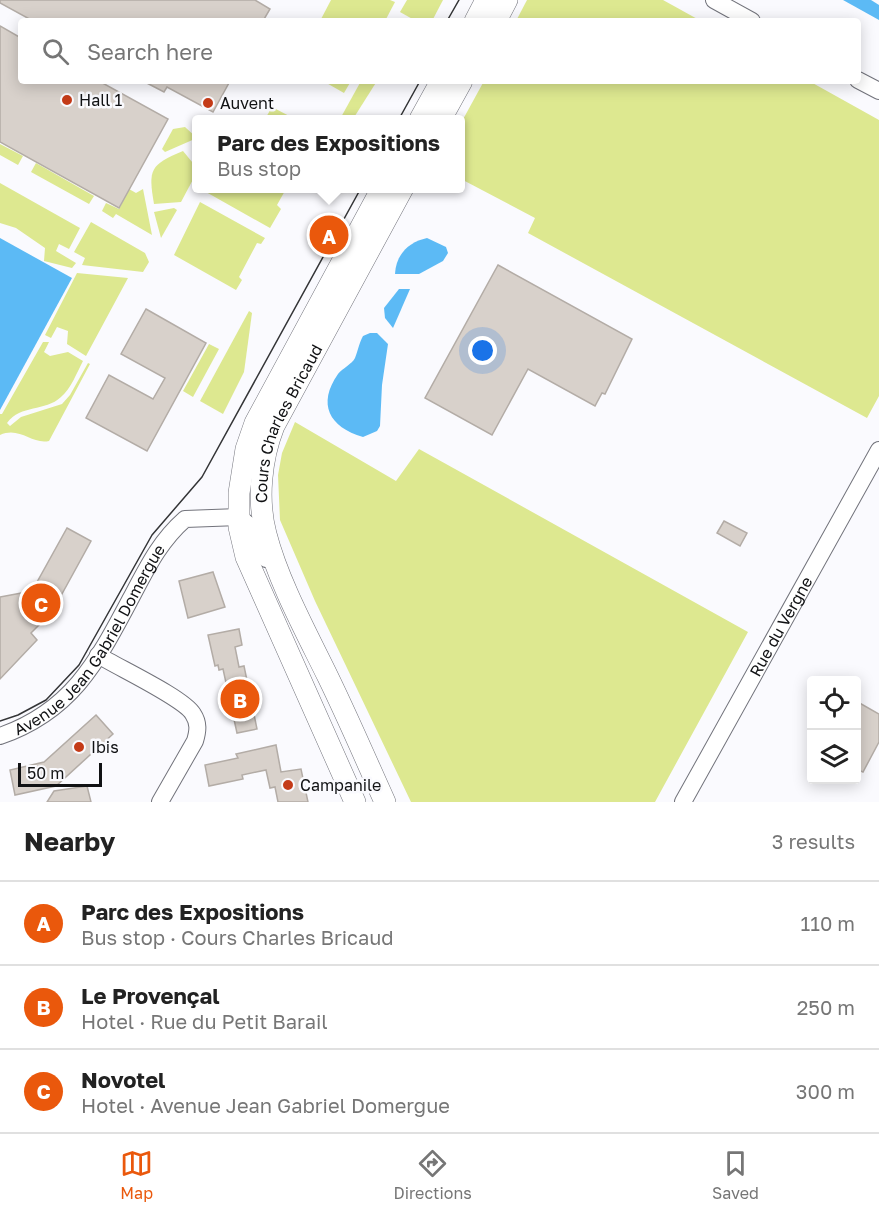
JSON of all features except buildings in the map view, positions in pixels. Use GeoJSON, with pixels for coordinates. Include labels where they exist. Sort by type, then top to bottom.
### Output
{"type":"FeatureCollection","features":[{"type":"Feature","properties":{"kind":"main road"},"geometry":{"type":"LineString","coordinates":[[477,18],[486,0]]}},
{"type":"Feature","properties":{"kind":"main road"},"geometry":{"type":"LineString","coordinates":[[498,18],[507,0]]}},
{"type":"Feature","properties":{"kind":"main road"},"geometry":{"type":"LineString","coordinates":[[423,115],[439,84]]}},
{"type":"Feature","properties":{"kind":"main road"},"geometry":{"type":"LineString","coordinates":[[444,115],[460,84]]}},
{"type":"Feature","properties":{"kind":"main road","name":"Cours Charles Bricaud"},"geometry":{"type":"LineString","coordinates":[[355,802],[246,557],[248,524],[243,464],[255,423],[380,193]]}},
{"type":"Feature","properties":{"kind":"main road","name":"Cours Charles Bricaud"},"geometry":{"type":"LineString","coordinates":[[248,524],[273,426],[401,193]]}},
{"type":"Feature","properties":{"kind":"main road","name":"Cours Charles Bricaud"},"geometry":{"type":"LineString","coordinates":[[248,524],[272,551],[306,633],[386,802]]}},
{"type":"Feature","properties":{"kind":"street"},"geometry":{"type":"LineString","coordinates":[[714,0],[747,18]]}},
{"type":"Feature","properties":{"kind":"street"},"geometry":{"type":"LineString","coordinates":[[861,82],[879,92]]}},
{"type":"Feature","properties":{"kind":"street","name":"Rue du Vergne"},"geometry":{"type":"LineString","coordinates":[[683,802],[879,450]]}},
{"type":"Feature","properties":{"kind":"street","name":"Avenue Jean Gabriel Domergue"},"geometry":{"type":"LineString","coordinates":[[0,736],[38,719],[65,699],[84,680],[156,550],[185,519],[248,524]]}},
{"type":"Feature","properties":{"kind":"street"},"geometry":{"type":"LineString","coordinates":[[98,655],[186,706],[196,719],[198,731],[195,741],[159,802]]}},
{"type":"Feature","properties":{"kind":"green space"},"geometry":{"type":"Polygon","coordinates":[[[331,0],[390,0],[395,2],[387,18],[322,18],[331,0]]]}},
{"type":"Feature","properties":{"kind":"green space"},"geometry":{"type":"Polygon","coordinates":[[[407,0],[443,0],[434,18],[411,18],[400,12],[407,0]]]}},
{"type":"Feature","properties":{"kind":"green space"},"geometry":{"type":"Polygon","coordinates":[[[527,0],[663,0],[696,18],[518,18],[527,0]]]}},
{"type":"Feature","properties":{"kind":"green space"},"geometry":{"type":"Polygon","coordinates":[[[328,84],[349,84],[344,93],[328,84]]]}},
{"type":"Feature","properties":{"kind":"green space"},"geometry":{"type":"Polygon","coordinates":[[[359,84],[375,84],[356,115],[342,115],[359,84]]]}},
{"type":"Feature","properties":{"kind":"green space"},"geometry":{"type":"Polygon","coordinates":[[[482,84],[814,84],[879,120],[879,396],[867,418],[528,233],[535,218],[465,181],[465,116],[482,84]]]}},
{"type":"Feature","properties":{"kind":"green space"},"geometry":{"type":"Polygon","coordinates":[[[272,107],[287,115],[267,115],[272,107]]]}},
{"type":"Feature","properties":{"kind":"green space"},"geometry":{"type":"Polygon","coordinates":[[[185,127],[192,133],[192,140],[165,152],[162,149],[173,129],[185,127]]]}},
{"type":"Feature","properties":{"kind":"green space"},"geometry":{"type":"Polygon","coordinates":[[[0,144],[23,156],[18,165],[0,155],[0,144]]]}},
{"type":"Feature","properties":{"kind":"green space"},"geometry":{"type":"Polygon","coordinates":[[[183,151],[192,162],[192,181],[181,202],[154,204],[152,176],[154,170],[164,160],[183,151]]]}},
{"type":"Feature","properties":{"kind":"green space"},"geometry":{"type":"Polygon","coordinates":[[[36,163],[94,196],[89,204],[31,172],[36,163]]]}},
{"type":"Feature","properties":{"kind":"green space"},"geometry":{"type":"Polygon","coordinates":[[[0,183],[80,228],[69,249],[59,244],[56,251],[76,263],[72,268],[44,261],[45,248],[16,228],[0,223],[0,183]]]}},
{"type":"Feature","properties":{"kind":"green space"},"geometry":{"type":"Polygon","coordinates":[[[129,189],[136,193],[143,189],[152,235],[116,214],[113,218],[102,211],[106,203],[119,209],[129,189]]]}},
{"type":"Feature","properties":{"kind":"green space"},"geometry":{"type":"Polygon","coordinates":[[[208,193],[284,193],[277,205],[281,209],[270,228],[208,193]]]}},
{"type":"Feature","properties":{"kind":"green space"},"geometry":{"type":"Polygon","coordinates":[[[200,202],[265,238],[261,244],[257,243],[239,277],[242,280],[236,290],[174,255],[200,202]]]}},
{"type":"Feature","properties":{"kind":"green space"},"geometry":{"type":"Polygon","coordinates":[[[174,208],[177,210],[161,238],[154,212],[174,208]]]}},
{"type":"Feature","properties":{"kind":"green space"},"geometry":{"type":"Polygon","coordinates":[[[91,222],[145,253],[149,262],[143,272],[82,265],[85,258],[74,252],[91,222]]]}},
{"type":"Feature","properties":{"kind":"green space"},"geometry":{"type":"Polygon","coordinates":[[[77,273],[128,278],[86,356],[67,344],[68,331],[57,327],[51,338],[45,335],[77,273]]]}},
{"type":"Feature","properties":{"kind":"green space"},"geometry":{"type":"Polygon","coordinates":[[[249,311],[252,313],[244,372],[223,414],[200,401],[249,311]]]}},
{"type":"Feature","properties":{"kind":"green space"},"geometry":{"type":"Polygon","coordinates":[[[43,342],[49,342],[44,352],[50,356],[68,352],[83,361],[65,394],[48,405],[19,413],[7,423],[10,426],[21,417],[62,404],[70,395],[88,363],[90,364],[49,441],[43,442],[14,433],[0,435],[0,414],[43,342]]]}},
{"type":"Feature","properties":{"kind":"green space"},"geometry":{"type":"Polygon","coordinates":[[[209,344],[219,349],[193,397],[183,391],[209,344]]]}},
{"type":"Feature","properties":{"kind":"green space"},"geometry":{"type":"Polygon","coordinates":[[[295,422],[396,481],[419,449],[748,632],[655,802],[411,802],[315,601],[280,520],[278,475],[282,453],[295,422]]]}},
{"type":"Feature","properties":{"kind":"water"},"geometry":{"type":"Polygon","coordinates":[[[843,0],[871,0],[879,5],[879,20],[843,0]]]}},
{"type":"Feature","properties":{"kind":"water"},"geometry":{"type":"Polygon","coordinates":[[[0,238],[72,278],[0,410],[0,238]]]}},
{"type":"Feature","properties":{"kind":"water"},"geometry":{"type":"Polygon","coordinates":[[[427,238],[446,247],[448,253],[443,261],[419,274],[395,274],[398,260],[405,250],[427,238]]]}},
{"type":"Feature","properties":{"kind":"water"},"geometry":{"type":"Polygon","coordinates":[[[399,289],[410,289],[393,328],[385,318],[384,308],[399,289]]]}},
{"type":"Feature","properties":{"kind":"water"},"geometry":{"type":"Polygon","coordinates":[[[377,333],[388,344],[382,385],[380,426],[377,431],[363,437],[351,433],[335,421],[330,413],[328,395],[338,374],[355,358],[363,336],[377,333]]]}},
{"type":"Feature","properties":{"kind":"tram line"},"geometry":{"type":"LineString","coordinates":[[449,18],[459,0]]}},
{"type":"Feature","properties":{"kind":"tram line"},"geometry":{"type":"LineString","coordinates":[[401,115],[418,84]]}},
{"type":"Feature","properties":{"kind":"tram line"},"geometry":{"type":"LineString","coordinates":[[0,721],[18,715],[46,700],[79,665],[152,535],[202,477],[358,193]]}},
{"type":"Feature","properties":{"kind":"place","name":"Hall 1"},"geometry":{"type":"Point","coordinates":[67,100]}},
{"type":"Feature","properties":{"kind":"place","name":"Auvent"},"geometry":{"type":"Point","coordinates":[208,103]}},
{"type":"Feature","properties":{"kind":"place","name":"Parc des Expositions"},"geometry":{"type":"Point","coordinates":[329,235]}},
{"type":"Feature","properties":{"kind":"place","name":"Novotel"},"geometry":{"type":"Point","coordinates":[41,603]}},
{"type":"Feature","properties":{"kind":"place","name":"Le Provençal"},"geometry":{"type":"Point","coordinates":[240,699]}},
{"type":"Feature","properties":{"kind":"place","name":"Ibis"},"geometry":{"type":"Point","coordinates":[79,747]}},
{"type":"Feature","properties":{"kind":"place","name":"Campanile"},"geometry":{"type":"Point","coordinates":[288,785]}}]}
